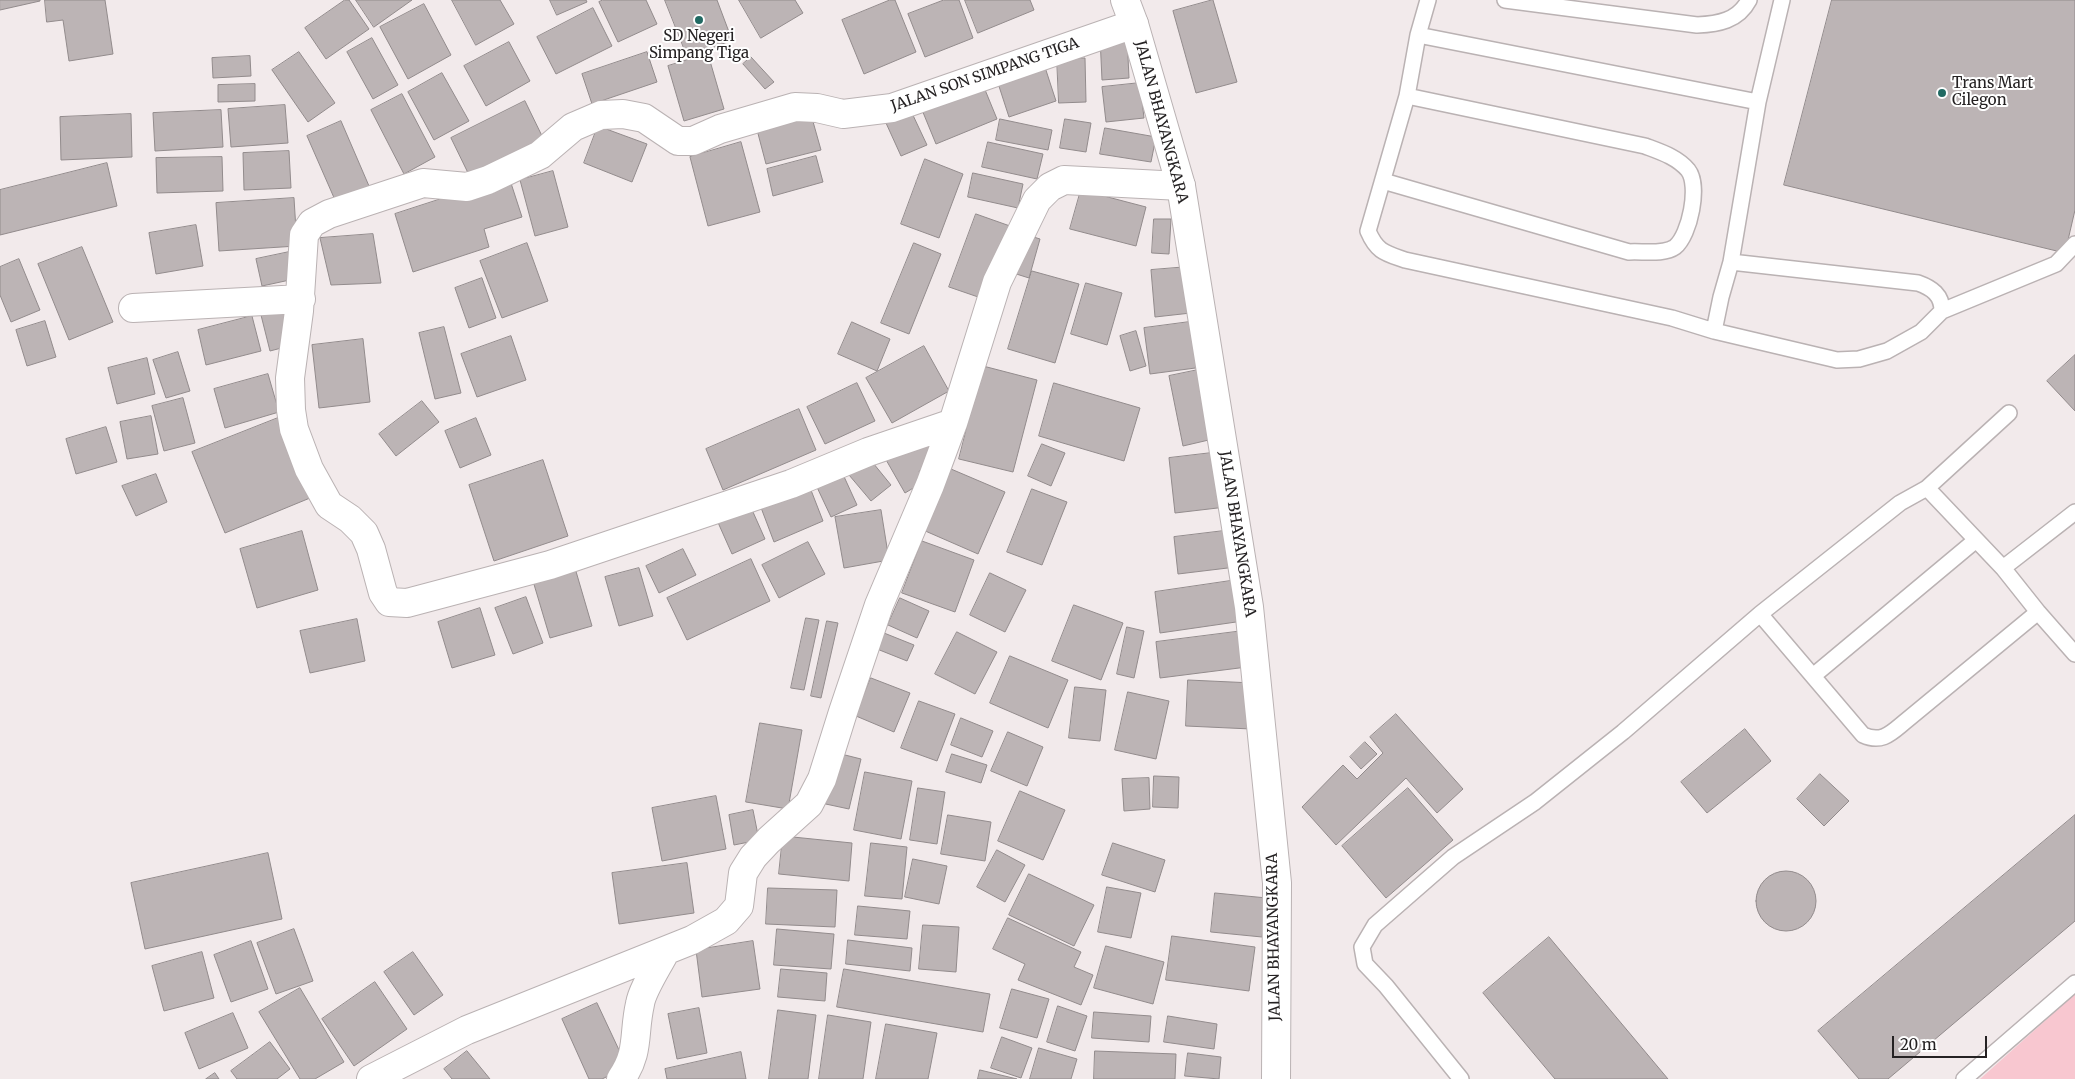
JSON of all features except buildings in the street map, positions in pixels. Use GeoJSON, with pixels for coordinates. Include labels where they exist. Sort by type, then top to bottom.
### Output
{"type":"FeatureCollection","features":[{"type":"Feature","properties":{"kind":"street","name":"JALAN BHAYANGKARA"},"geometry":{"type":"LineString","coordinates":[[1130,12],[1180,186],[1249,607],[1277,883],[1276,1079]]}},
{"type":"Feature","properties":{"kind":"street","name":"JALAN SON SIMPANG TIGA"},"geometry":{"type":"LineString","coordinates":[[953,423],[868,452],[791,484],[550,565],[407,603],[396,604],[389,602],[383,593],[371,549],[364,533],[350,519],[329,506],[309,468],[294,429],[291,410],[290,378],[301,299],[304,235],[312,223],[329,214],[423,183],[467,187],[488,180],[540,156],[573,128],[601,115],[623,114],[644,118],[678,141],[693,141],[720,129],[794,107],[817,108],[843,114],[892,108],[1130,12]]}},
{"type":"Feature","properties":{"kind":"street"},"geometry":{"type":"LineString","coordinates":[[371,1079],[467,1030],[665,952],[726,921],[739,906],[743,873],[752,857],[809,804],[822,779],[842,712],[879,605],[930,485],[953,423],[997,282],[1037,200],[1050,188],[1064,180],[1180,186]]}},
{"type":"Feature","properties":{"kind":"street"},"geometry":{"type":"LineString","coordinates":[[133,308],[301,299]]}},
{"type":"Feature","properties":{"kind":"street"},"geometry":{"type":"LineString","coordinates":[[621,1079],[630,1065],[636,1042],[640,1003],[665,952]]}},
{"type":"Feature","properties":{"kind":"lane"},"geometry":{"type":"LineString","coordinates":[[1428,0],[1418,35],[1407,96],[1368,231],[1380,251],[1405,260],[1672,318],[1714,331],[1837,360],[1859,359],[1887,351],[1921,332],[1942,311],[2056,264],[2075,244]]}},
{"type":"Feature","properties":{"kind":"lane"},"geometry":{"type":"LineString","coordinates":[[1505,0],[1697,25],[1719,24],[1734,18],[1749,0]]}},
{"type":"Feature","properties":{"kind":"lane"},"geometry":{"type":"LineString","coordinates":[[1714,331],[1721,296],[1731,262],[1758,102],[1782,0]]}},
{"type":"Feature","properties":{"kind":"lane"},"geometry":{"type":"LineString","coordinates":[[1418,35],[1758,102]]}},
{"type":"Feature","properties":{"kind":"lane"},"geometry":{"type":"LineString","coordinates":[[1383,181],[1629,252],[1660,251],[1674,248],[1684,237],[1691,215],[1692,179],[1689,172],[1674,157],[1645,146],[1407,96]]}},
{"type":"Feature","properties":{"kind":"lane"},"geometry":{"type":"LineString","coordinates":[[1731,262],[1918,282],[1937,294],[1942,304],[1942,311]]}},
{"type":"Feature","properties":{"kind":"lane"},"geometry":{"type":"LineString","coordinates":[[1460,1079],[1386,986],[1365,964],[1362,947],[1375,925],[1453,858],[1535,802],[1623,732],[1760,614],[1900,503],[1927,488],[2009,413]]}},
{"type":"Feature","properties":{"kind":"lane"},"geometry":{"type":"LineString","coordinates":[[1927,488],[2003,568],[2075,654]]}},
{"type":"Feature","properties":{"kind":"lane"},"geometry":{"type":"LineString","coordinates":[[2003,568],[2075,512]]}},
{"type":"Feature","properties":{"kind":"lane"},"geometry":{"type":"LineString","coordinates":[[1813,676],[1976,540]]}},
{"type":"Feature","properties":{"kind":"lane"},"geometry":{"type":"LineString","coordinates":[[1760,614],[1863,735],[1874,740],[1885,737],[2038,612]]}},
{"type":"Feature","properties":{"kind":"lane"},"geometry":{"type":"LineString","coordinates":[[1964,1079],[2075,983]]}},
{"type":"Feature","properties":{"kind":"shaded area"},"geometry":{"type":"Polygon","coordinates":[[[2075,994],[2075,1079],[1980,1079],[2075,994]]]}},
{"type":"Feature","properties":{"kind":"place","name":"SD Negeri Simpang Tiga"},"geometry":{"type":"Point","coordinates":[699,20]}},
{"type":"Feature","properties":{"kind":"place","name":"Trans Mart Cilegon"},"geometry":{"type":"Point","coordinates":[1942,93]}}]}
